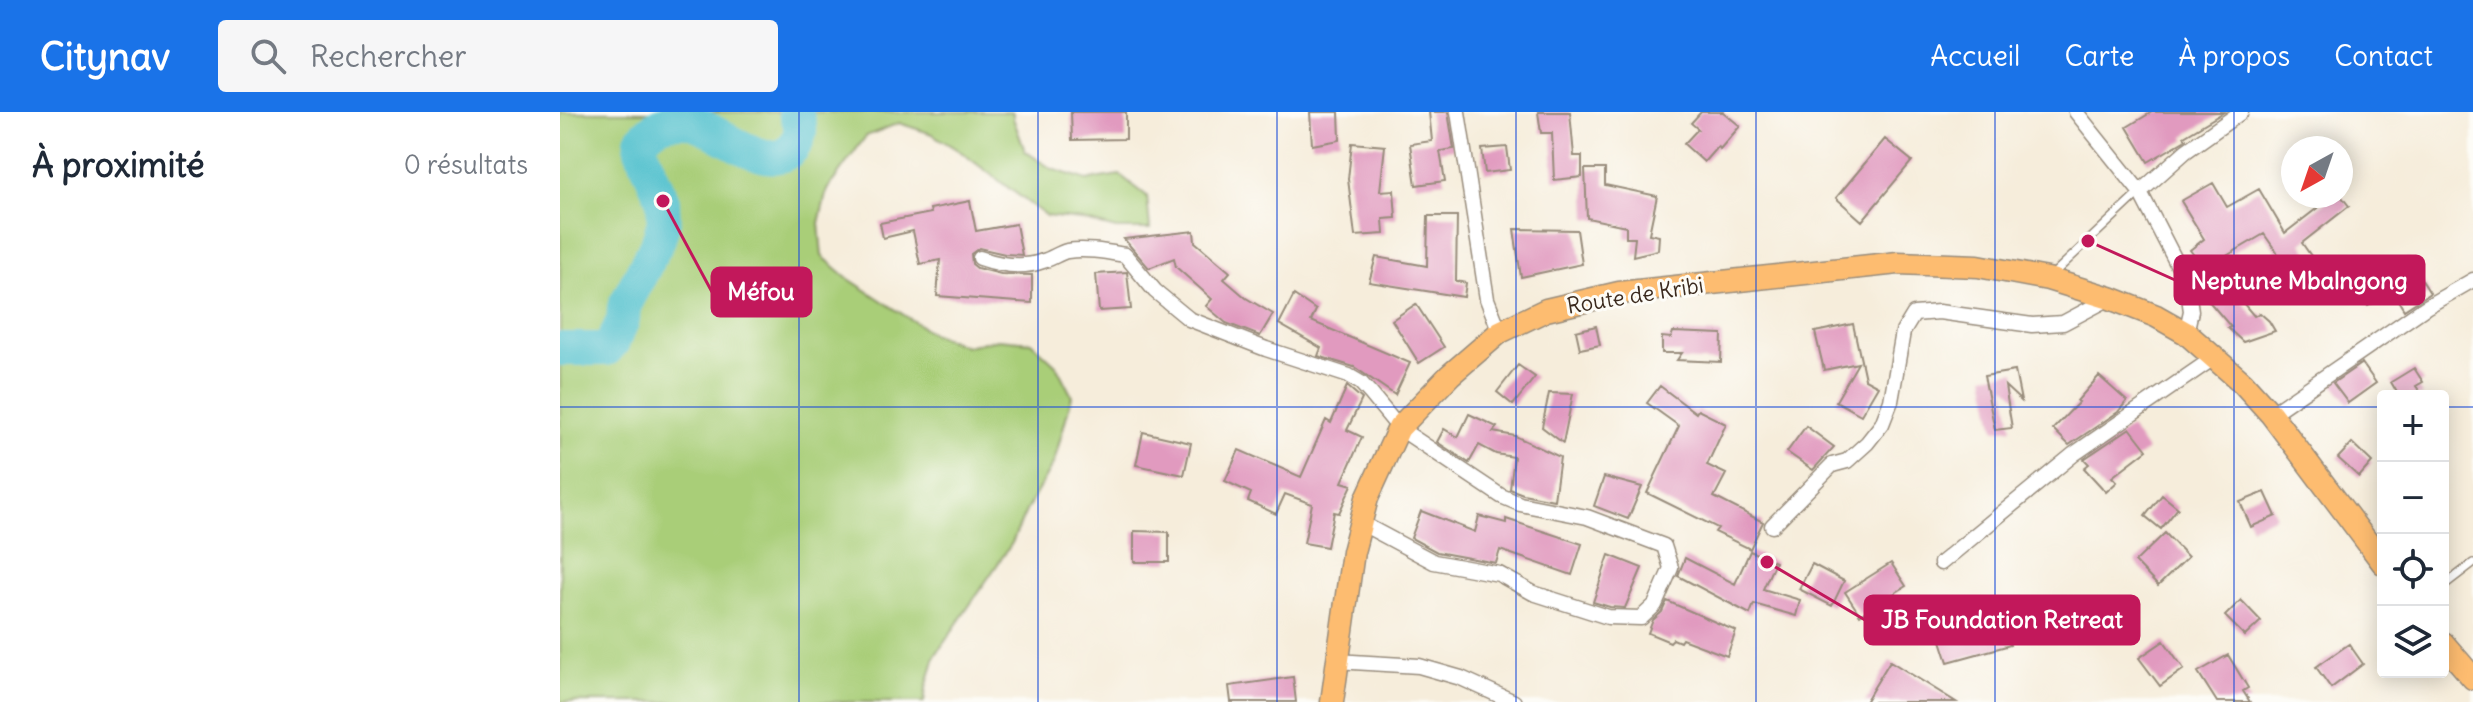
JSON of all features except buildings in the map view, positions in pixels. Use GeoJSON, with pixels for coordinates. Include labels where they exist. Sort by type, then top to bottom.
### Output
{"type":"FeatureCollection","features":[{"type":"Feature","properties":{"kind":"main road","name":"Route de Kribi"},"geometry":{"type":"LineString","coordinates":[[1332,702],[1353,552],[1367,498],[1399,428],[1450,375],[1500,332],[1546,310],[1619,293],[1898,263],[1978,266],[2048,279],[2110,298],[2156,316],[2186,333],[2215,357],[2271,414],[2377,555]]}},
{"type":"Feature","properties":{"kind":"main road"},"geometry":{"type":"LineString","coordinates":[[2449,650],[2473,678]]}},
{"type":"Feature","properties":{"kind":"street"},"geometry":{"type":"LineString","coordinates":[[1458,112],[1487,299],[1500,332]]}},
{"type":"Feature","properties":{"kind":"street"},"geometry":{"type":"LineString","coordinates":[[2076,112],[2140,192],[2187,283],[2191,311],[2186,333]]}},
{"type":"Feature","properties":{"kind":"street"},"geometry":{"type":"LineString","coordinates":[[2140,192],[2186,151],[2241,112]]}},
{"type":"Feature","properties":{"kind":"street"},"geometry":{"type":"LineString","coordinates":[[980,258],[998,265],[1019,266],[1040,263],[1066,252],[1095,251],[1125,255],[1155,291],[1189,319],[1266,349],[1349,376],[1361,383],[1399,428],[1501,496],[1520,504],[1587,517],[1664,546],[1671,568],[1655,605],[1641,618],[1608,617],[1533,593],[1499,574],[1434,562],[1361,523]]}},
{"type":"Feature","properties":{"kind":"street"},"geometry":{"type":"LineString","coordinates":[[2271,414],[2426,307],[2473,280]]}},
{"type":"Feature","properties":{"kind":"street"},"geometry":{"type":"LineString","coordinates":[[1772,526],[1832,465],[1847,461],[1882,424],[1891,401],[1903,332],[1914,314],[1939,312],[2032,325],[2063,323],[2110,298]]}},
{"type":"Feature","properties":{"kind":"street"},"geometry":{"type":"LineString","coordinates":[[1941,563],[2074,454],[2215,357]]}},
{"type":"Feature","properties":{"kind":"street"},"geometry":{"type":"LineString","coordinates":[[1336,661],[1419,666],[1461,678],[1514,702]]}},
{"type":"Feature","properties":{"kind":"lane"},"geometry":{"type":"LineString","coordinates":[[2048,279],[2140,192]]}},
{"type":"Feature","properties":{"kind":"lane"},"geometry":{"type":"LineString","coordinates":[[2449,581],[2473,563]]}},
{"type":"Feature","properties":{"kind":"green space"},"geometry":{"type":"Polygon","coordinates":[[[560,112],[1013,112],[1025,151],[1052,169],[1087,180],[1120,175],[1147,196],[1150,229],[1116,229],[1082,220],[1046,216],[961,152],[932,134],[899,123],[866,136],[827,190],[819,223],[822,256],[849,279],[933,334],[966,346],[998,339],[1031,342],[1056,365],[1072,396],[1054,462],[1012,543],[935,656],[924,702],[560,702],[560,112]]]}},
{"type":"Feature","properties":{"kind":"waterway"},"geometry":{"type":"LineString","coordinates":[[560,349],[607,349],[623,320],[624,307],[659,239],[664,221],[663,201],[641,150],[641,140],[655,127],[671,121],[685,121],[746,149],[777,157],[790,151],[799,136],[800,124],[795,112]]}},
{"type":"Feature","properties":{"kind":"place","name":"Méfou"},"geometry":{"type":"Point","coordinates":[663,201]}},
{"type":"Feature","properties":{"kind":"place","name":"Neptune Mbalngong"},"geometry":{"type":"Point","coordinates":[2088,241]}},
{"type":"Feature","properties":{"kind":"place","name":"JB Foundation Retreat"},"geometry":{"type":"Point","coordinates":[1767,562]}}]}
